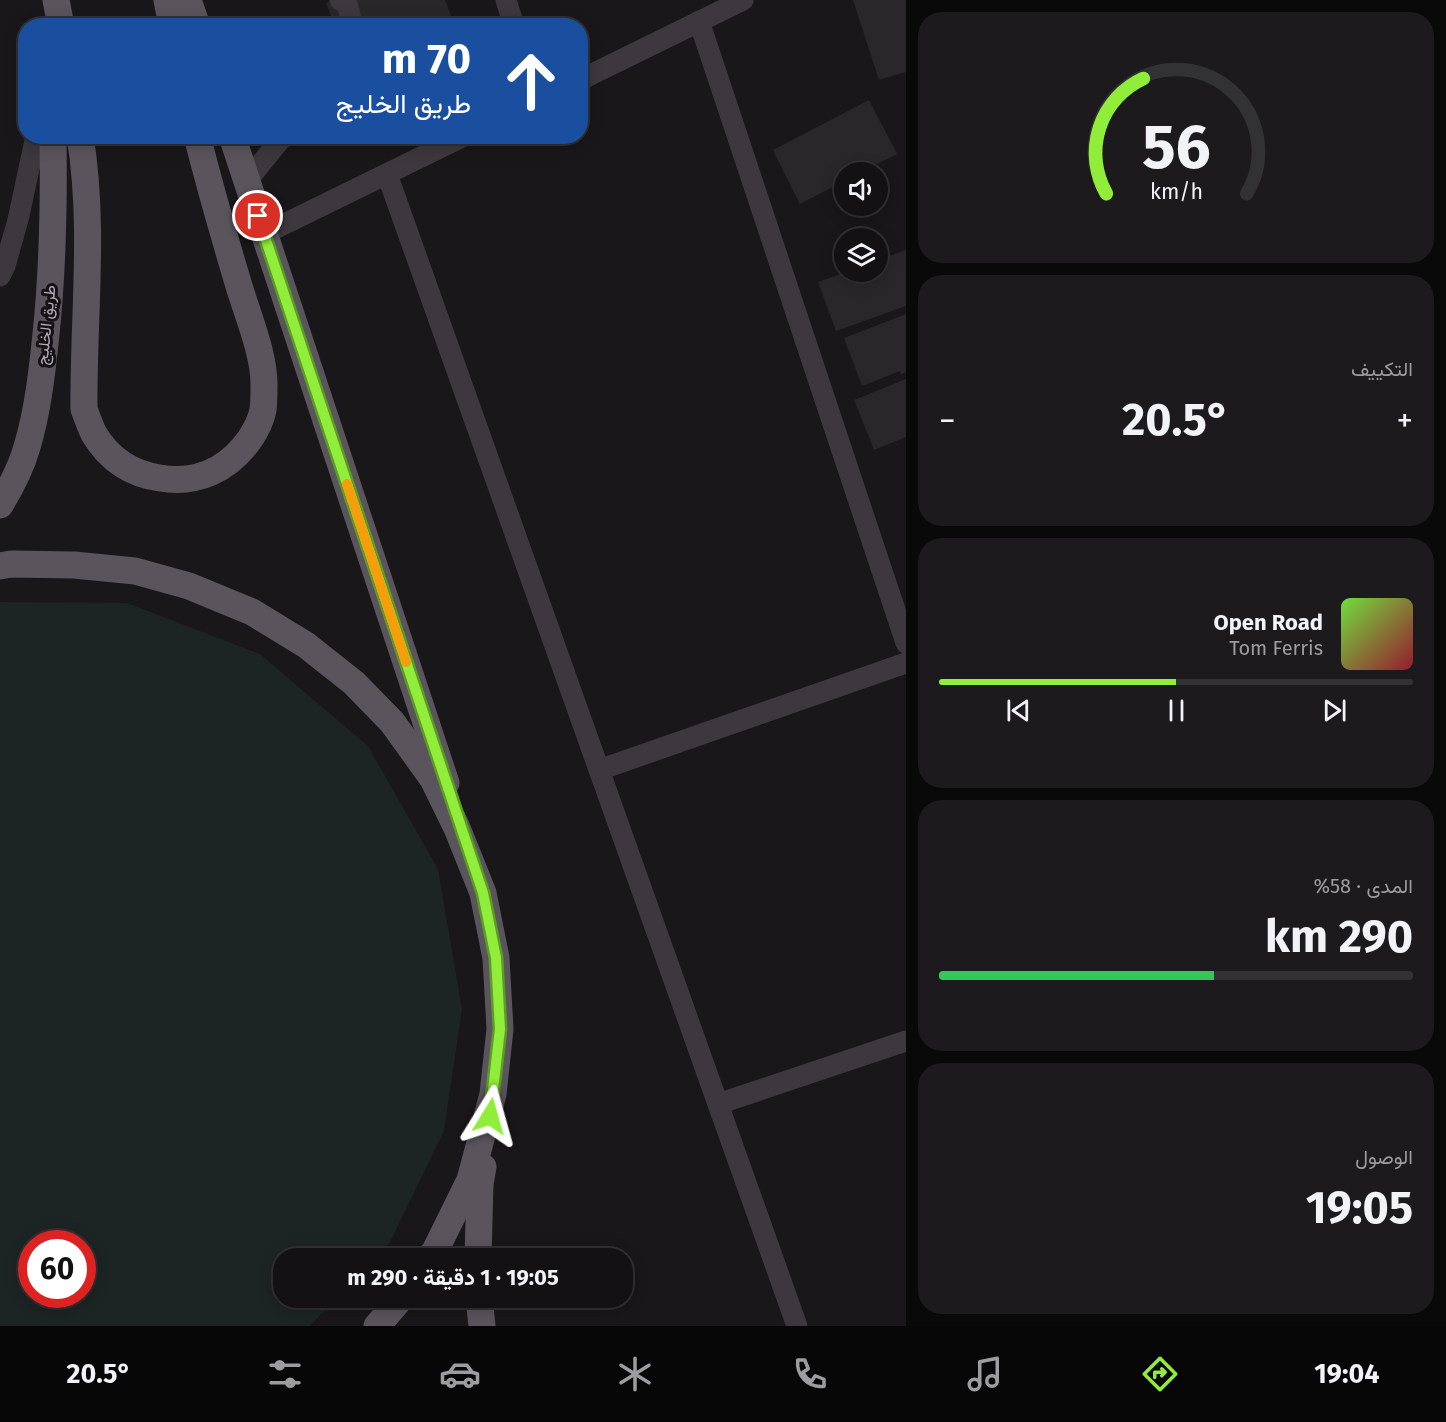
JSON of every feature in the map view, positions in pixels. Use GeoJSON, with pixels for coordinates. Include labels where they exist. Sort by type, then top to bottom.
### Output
{"type":"FeatureCollection","features":[{"type":"Feature","properties":{"kind":"main road"},"geometry":{"type":"LineString","coordinates":[[46,0],[48,18]]}},
{"type":"Feature","properties":{"kind":"main road"},"geometry":{"type":"LineString","coordinates":[[56,0],[59,18]]}},
{"type":"Feature","properties":{"kind":"main road"},"geometry":{"type":"LineString","coordinates":[[167,0],[170,18]]}},
{"type":"Feature","properties":{"kind":"main road"},"geometry":{"type":"LineString","coordinates":[[188,0],[194,18]]}},
{"type":"Feature","properties":{"kind":"main road","name":"طريق الخليج"},"geometry":{"type":"LineString","coordinates":[[0,505],[15,478],[27,448],[37,406],[51,284],[53,144]]}},
{"type":"Feature","properties":{"kind":"main road"},"geometry":{"type":"LineString","coordinates":[[81,144],[85,164],[89,240],[84,408],[94,433],[110,454],[128,469],[151,477],[175,481],[199,477],[223,466],[242,450],[256,429],[263,411],[264,385],[260,356],[221,228],[199,144]]}},
{"type":"Feature","properties":{"kind":"main road"},"geometry":{"type":"LineString","coordinates":[[235,144],[483,893],[496,958],[500,1029],[480,1184],[478,1248]]}},
{"type":"Feature","properties":{"kind":"main road"},"geometry":{"type":"LineString","coordinates":[[0,566],[11,564],[74,565],[135,571],[189,586],[252,612],[306,645],[354,683],[392,722],[426,769],[457,828],[483,893]]}},
{"type":"Feature","properties":{"kind":"main road"},"geometry":{"type":"LineString","coordinates":[[436,1248],[470,1180],[493,1094]]}},
{"type":"Feature","properties":{"kind":"main road"},"geometry":{"type":"LineString","coordinates":[[377,1326],[392,1308]]}},
{"type":"Feature","properties":{"kind":"main road"},"geometry":{"type":"LineString","coordinates":[[480,1308],[482,1326]]}},
{"type":"Feature","properties":{"kind":"street"},"geometry":{"type":"LineString","coordinates":[[340,0],[347,4],[351,18]]}},
{"type":"Feature","properties":{"kind":"street"},"geometry":{"type":"LineString","coordinates":[[506,0],[512,18]]}},
{"type":"Feature","properties":{"kind":"street"},"geometry":{"type":"LineString","coordinates":[[588,76],[743,0]]}},
{"type":"Feature","properties":{"kind":"street"},"geometry":{"type":"LineString","coordinates":[[699,21],[906,644]]}},
{"type":"Feature","properties":{"kind":"street"},"geometry":{"type":"LineString","coordinates":[[0,276],[18,220],[34,144]]}},
{"type":"Feature","properties":{"kind":"street"},"geometry":{"type":"LineString","coordinates":[[247,181],[277,144]]}},
{"type":"Feature","properties":{"kind":"street"},"geometry":{"type":"LineString","coordinates":[[264,234],[448,144]]}},
{"type":"Feature","properties":{"kind":"street"},"geometry":{"type":"LineString","coordinates":[[387,174],[797,1326]]}},
{"type":"Feature","properties":{"kind":"street"},"geometry":{"type":"LineString","coordinates":[[599,770],[906,663]]}},
{"type":"Feature","properties":{"kind":"street"},"geometry":{"type":"LineString","coordinates":[[718,1104],[906,1041]]}},
{"type":"Feature","properties":{"kind":"shaded area"},"geometry":{"type":"Polygon","coordinates":[[[0,602],[127,603],[260,654],[368,746],[438,869],[462,1009],[444,1131],[390,1242],[384,1248],[273,1248],[273,1308],[327,1308],[310,1326],[0,1326],[0,602]]]}},
{"type":"Feature","properties":{"kind":"building"},"geometry":{"type":"Polygon","coordinates":[[[333,0],[445,0],[452,18],[332,18],[326,3],[333,0]]]}},
{"type":"Feature","properties":{"kind":"building"},"geometry":{"type":"Polygon","coordinates":[[[853,0],[906,0],[906,72],[879,80],[853,0]]]}},
{"type":"Feature","properties":{"kind":"building"},"geometry":{"type":"Polygon","coordinates":[[[869,100],[897,154],[881,162],[834,162],[834,186],[800,204],[773,150],[869,100]]]}},
{"type":"Feature","properties":{"kind":"building"},"geometry":{"type":"Polygon","coordinates":[[[906,250],[906,306],[836,331],[818,282],[834,276],[834,282],[888,282],[888,256],[906,250]]]}},
{"type":"Feature","properties":{"kind":"building"},"geometry":{"type":"Polygon","coordinates":[[[906,314],[906,372],[901,374],[900,371],[862,386],[844,338],[906,314]]]}},
{"type":"Feature","properties":{"kind":"building"},"geometry":{"type":"Polygon","coordinates":[[[906,379],[906,437],[874,450],[854,400],[906,379]]]}},
{"type":"Feature","properties":{"kind":"slow traffic"},"geometry":{"type":"LineString","coordinates":[[347,484],[406,662]]}},
{"type":"Feature","properties":{"kind":"route"},"geometry":{"type":"LineString","coordinates":[[258,216],[483,893],[496,958],[500,1029],[490,1116]]}}]}
